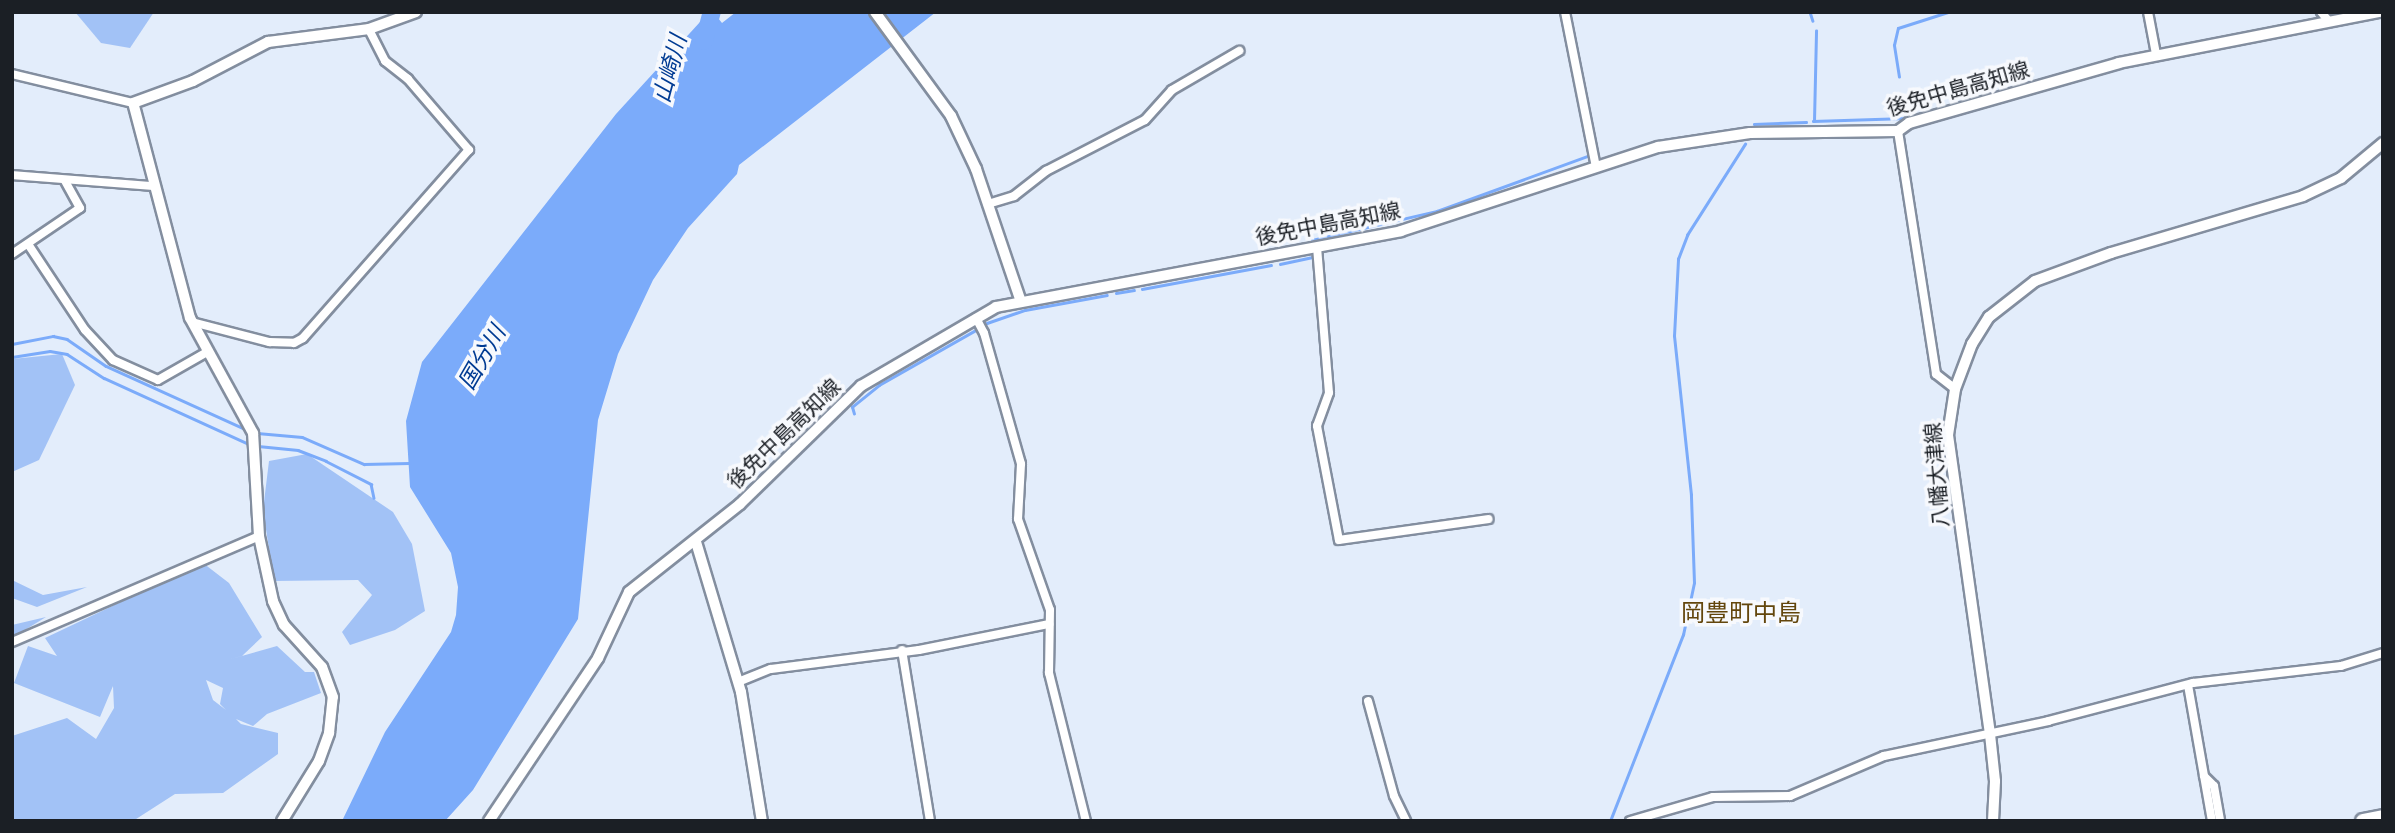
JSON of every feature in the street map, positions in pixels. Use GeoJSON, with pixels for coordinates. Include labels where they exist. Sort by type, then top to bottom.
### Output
{"type":"FeatureCollection","features":[{"type":"Feature","properties":{"kind":"highway"},"geometry":{"type":"LineString","coordinates":[[2363,821],[2383,817]]}},
{"type":"Feature","properties":{"kind":"main road","name":"後免中島高知線"},"geometry":{"type":"LineString","coordinates":[[489,821],[597,658],[621,600],[670,557],[696,542],[861,386],[976,318],[1020,299],[1317,247],[1434,222],[1650,149],[1709,137],[1898,131],[1909,122],[2157,54],[2324,16],[2380,12]]}},
{"type":"Feature","properties":{"kind":"main road","name":"八幡大津線"},"geometry":{"type":"LineString","coordinates":[[1993,821],[1995,781],[1990,734],[1948,435],[1955,389],[1972,344],[1989,317],[2035,281],[2111,253],[2303,196],[2341,178],[2383,143]]}},
{"type":"Feature","properties":{"kind":"street"},"geometry":{"type":"LineString","coordinates":[[12,74],[133,103],[193,81],[275,40],[369,29],[416,12]]}},
{"type":"Feature","properties":{"kind":"street"},"geometry":{"type":"LineString","coordinates":[[875,12],[951,116],[988,204],[1020,299]]}},
{"type":"Feature","properties":{"kind":"street"},"geometry":{"type":"LineString","coordinates":[[1565,12],[1596,167]]}},
{"type":"Feature","properties":{"kind":"street"},"geometry":{"type":"LineString","coordinates":[[2148,12],[2157,54]]}},
{"type":"Feature","properties":{"kind":"street"},"geometry":{"type":"LineString","coordinates":[[192,323],[269,342],[294,343],[303,338],[469,150],[408,79],[385,61],[369,29]]}},
{"type":"Feature","properties":{"kind":"street"},"geometry":{"type":"LineString","coordinates":[[988,204],[1014,195],[1046,171],[1145,120],[1172,90],[1239,51]]}},
{"type":"Feature","properties":{"kind":"street"},"geometry":{"type":"LineString","coordinates":[[133,103],[153,186],[192,323],[253,438],[258,536],[273,601],[284,625],[322,667],[334,708],[319,761],[282,821]]}},
{"type":"Feature","properties":{"kind":"street"},"geometry":{"type":"LineString","coordinates":[[1898,131],[1936,374],[1955,389]]}},
{"type":"Feature","properties":{"kind":"street"},"geometry":{"type":"LineString","coordinates":[[12,175],[65,181],[84,177],[153,186]]}},
{"type":"Feature","properties":{"kind":"street"},"geometry":{"type":"LineString","coordinates":[[12,254],[80,208],[65,181]]}},
{"type":"Feature","properties":{"kind":"street"},"geometry":{"type":"LineString","coordinates":[[28,244],[85,330],[113,360],[158,380],[207,352]]}},
{"type":"Feature","properties":{"kind":"street"},"geometry":{"type":"LineString","coordinates":[[1317,247],[1329,393],[1317,426],[1339,540],[1489,519]]}},
{"type":"Feature","properties":{"kind":"street"},"geometry":{"type":"LineString","coordinates":[[976,318],[1021,464],[1018,519],[1050,610],[1049,673],[1086,821]]}},
{"type":"Feature","properties":{"kind":"street"},"geometry":{"type":"LineString","coordinates":[[12,642],[258,536]]}},
{"type":"Feature","properties":{"kind":"street"},"geometry":{"type":"LineString","coordinates":[[696,542],[738,682],[762,821]]}},
{"type":"Feature","properties":{"kind":"street"},"geometry":{"type":"LineString","coordinates":[[738,682],[771,669],[902,650],[1049,624]]}},
{"type":"Feature","properties":{"kind":"street"},"geometry":{"type":"LineString","coordinates":[[902,650],[930,821]]}},
{"type":"Feature","properties":{"kind":"street"},"geometry":{"type":"LineString","coordinates":[[1630,821],[1713,797],[1790,796],[1884,755],[1990,734],[2188,685],[2340,666],[2383,653]]}},
{"type":"Feature","properties":{"kind":"street"},"geometry":{"type":"LineString","coordinates":[[2188,685],[2211,821]]}},
{"type":"Feature","properties":{"kind":"street"},"geometry":{"type":"LineString","coordinates":[[1368,701],[1394,796],[1406,821]]}},
{"type":"Feature","properties":{"kind":"street"},"geometry":{"type":"LineString","coordinates":[[2203,775],[2214,786],[2220,821]]}},
{"type":"Feature","properties":{"kind":"shaded area"},"geometry":{"type":"Polygon","coordinates":[[[75,12],[154,12],[130,48],[101,43],[75,12]]]}},
{"type":"Feature","properties":{"kind":"shaded area"},"geometry":{"type":"Polygon","coordinates":[[[62,354],[75,385],[39,460],[12,472],[12,359],[62,354]]]}},
{"type":"Feature","properties":{"kind":"shaded area"},"geometry":{"type":"Polygon","coordinates":[[[307,454],[393,512],[412,544],[425,611],[395,630],[350,645],[342,632],[372,595],[358,580],[274,581],[263,510],[269,461],[307,454]]]}},
{"type":"Feature","properties":{"kind":"shaded area"},"geometry":{"type":"Polygon","coordinates":[[[203,563],[229,583],[262,637],[242,656],[277,646],[305,672],[314,672],[321,693],[267,714],[253,726],[236,719],[241,724],[278,733],[278,754],[223,793],[175,794],[133,821],[12,821],[12,736],[67,718],[96,739],[114,708],[113,686],[100,717],[14,683],[28,646],[57,656],[45,638],[203,563]],[[206,680],[213,700],[226,710],[220,704],[223,688],[206,680]]]}},
{"type":"Feature","properties":{"kind":"shaded area"},"geometry":{"type":"Polygon","coordinates":[[[12,580],[43,595],[87,587],[37,607],[12,598],[12,580]]]}},
{"type":"Feature","properties":{"kind":"shaded area"},"geometry":{"type":"Polygon","coordinates":[[[46,617],[20,633],[12,636],[12,625],[46,617]]]}},
{"type":"Feature","properties":{"kind":"water","name":"国分川"},"geometry":{"type":"Polygon","coordinates":[[[736,12],[936,12],[739,165],[737,174],[688,228],[653,280],[618,354],[598,420],[578,619],[473,790],[445,821],[342,821],[385,732],[451,632],[456,615],[458,587],[451,553],[410,487],[406,421],[422,362],[616,114],[700,22],[718,18],[722,23],[736,12]]]}},
{"type":"Feature","properties":{"kind":"waterway","name":"山崎川"},"geometry":{"type":"LineString","coordinates":[[704,41],[712,12]]}},
{"type":"Feature","properties":{"kind":"waterway"},"geometry":{"type":"LineString","coordinates":[[1810,12],[1813,21]]}},
{"type":"Feature","properties":{"kind":"waterway"},"geometry":{"type":"LineString","coordinates":[[1899,77],[1894,45],[1898,28],[1948,12]]}},
{"type":"Feature","properties":{"kind":"waterway"},"geometry":{"type":"LineString","coordinates":[[1814,121],[1816,31]]}},
{"type":"Feature","properties":{"kind":"waterway"},"geometry":{"type":"LineString","coordinates":[[1813,121],[1906,118]]}},
{"type":"Feature","properties":{"kind":"waterway"},"geometry":{"type":"LineString","coordinates":[[1754,124],[1806,122]]}},
{"type":"Feature","properties":{"kind":"waterway"},"geometry":{"type":"LineString","coordinates":[[1610,821],[1683,635],[1694,583],[1691,495],[1674,336],[1678,259],[1687,235],[1745,144]]}},
{"type":"Feature","properties":{"kind":"waterway"},"geometry":{"type":"LineString","coordinates":[[1312,240],[1437,211],[1590,155]]}},
{"type":"Feature","properties":{"kind":"waterway"},"geometry":{"type":"LineString","coordinates":[[1280,264],[1312,257]]}},
{"type":"Feature","properties":{"kind":"waterway"},"geometry":{"type":"LineString","coordinates":[[1142,289],[1271,265]]}},
{"type":"Feature","properties":{"kind":"waterway"},"geometry":{"type":"LineString","coordinates":[[1116,293],[1134,290]]}},
{"type":"Feature","properties":{"kind":"waterway"},"geometry":{"type":"LineString","coordinates":[[984,324],[1025,310],[1107,295]]}},
{"type":"Feature","properties":{"kind":"waterway"},"geometry":{"type":"LineString","coordinates":[[854,414],[852,407],[879,385],[976,330]]}},
{"type":"Feature","properties":{"kind":"waterway"},"geometry":{"type":"LineString","coordinates":[[12,344],[53,336],[67,339],[106,366],[247,430]]}},
{"type":"Feature","properties":{"kind":"waterway"},"geometry":{"type":"LineString","coordinates":[[12,357],[50,351],[67,354],[104,378],[251,445]]}},
{"type":"Feature","properties":{"kind":"waterway"},"geometry":{"type":"LineString","coordinates":[[257,433],[302,437],[364,464],[409,463]]}},
{"type":"Feature","properties":{"kind":"waterway"},"geometry":{"type":"LineString","coordinates":[[258,446],[298,450],[326,461],[371,484],[374,498]]}},
{"type":"Feature","properties":{"kind":"district","name":"岡豊町中島"},"geometry":{"type":"Point","coordinates":[1741,614]}}]}
